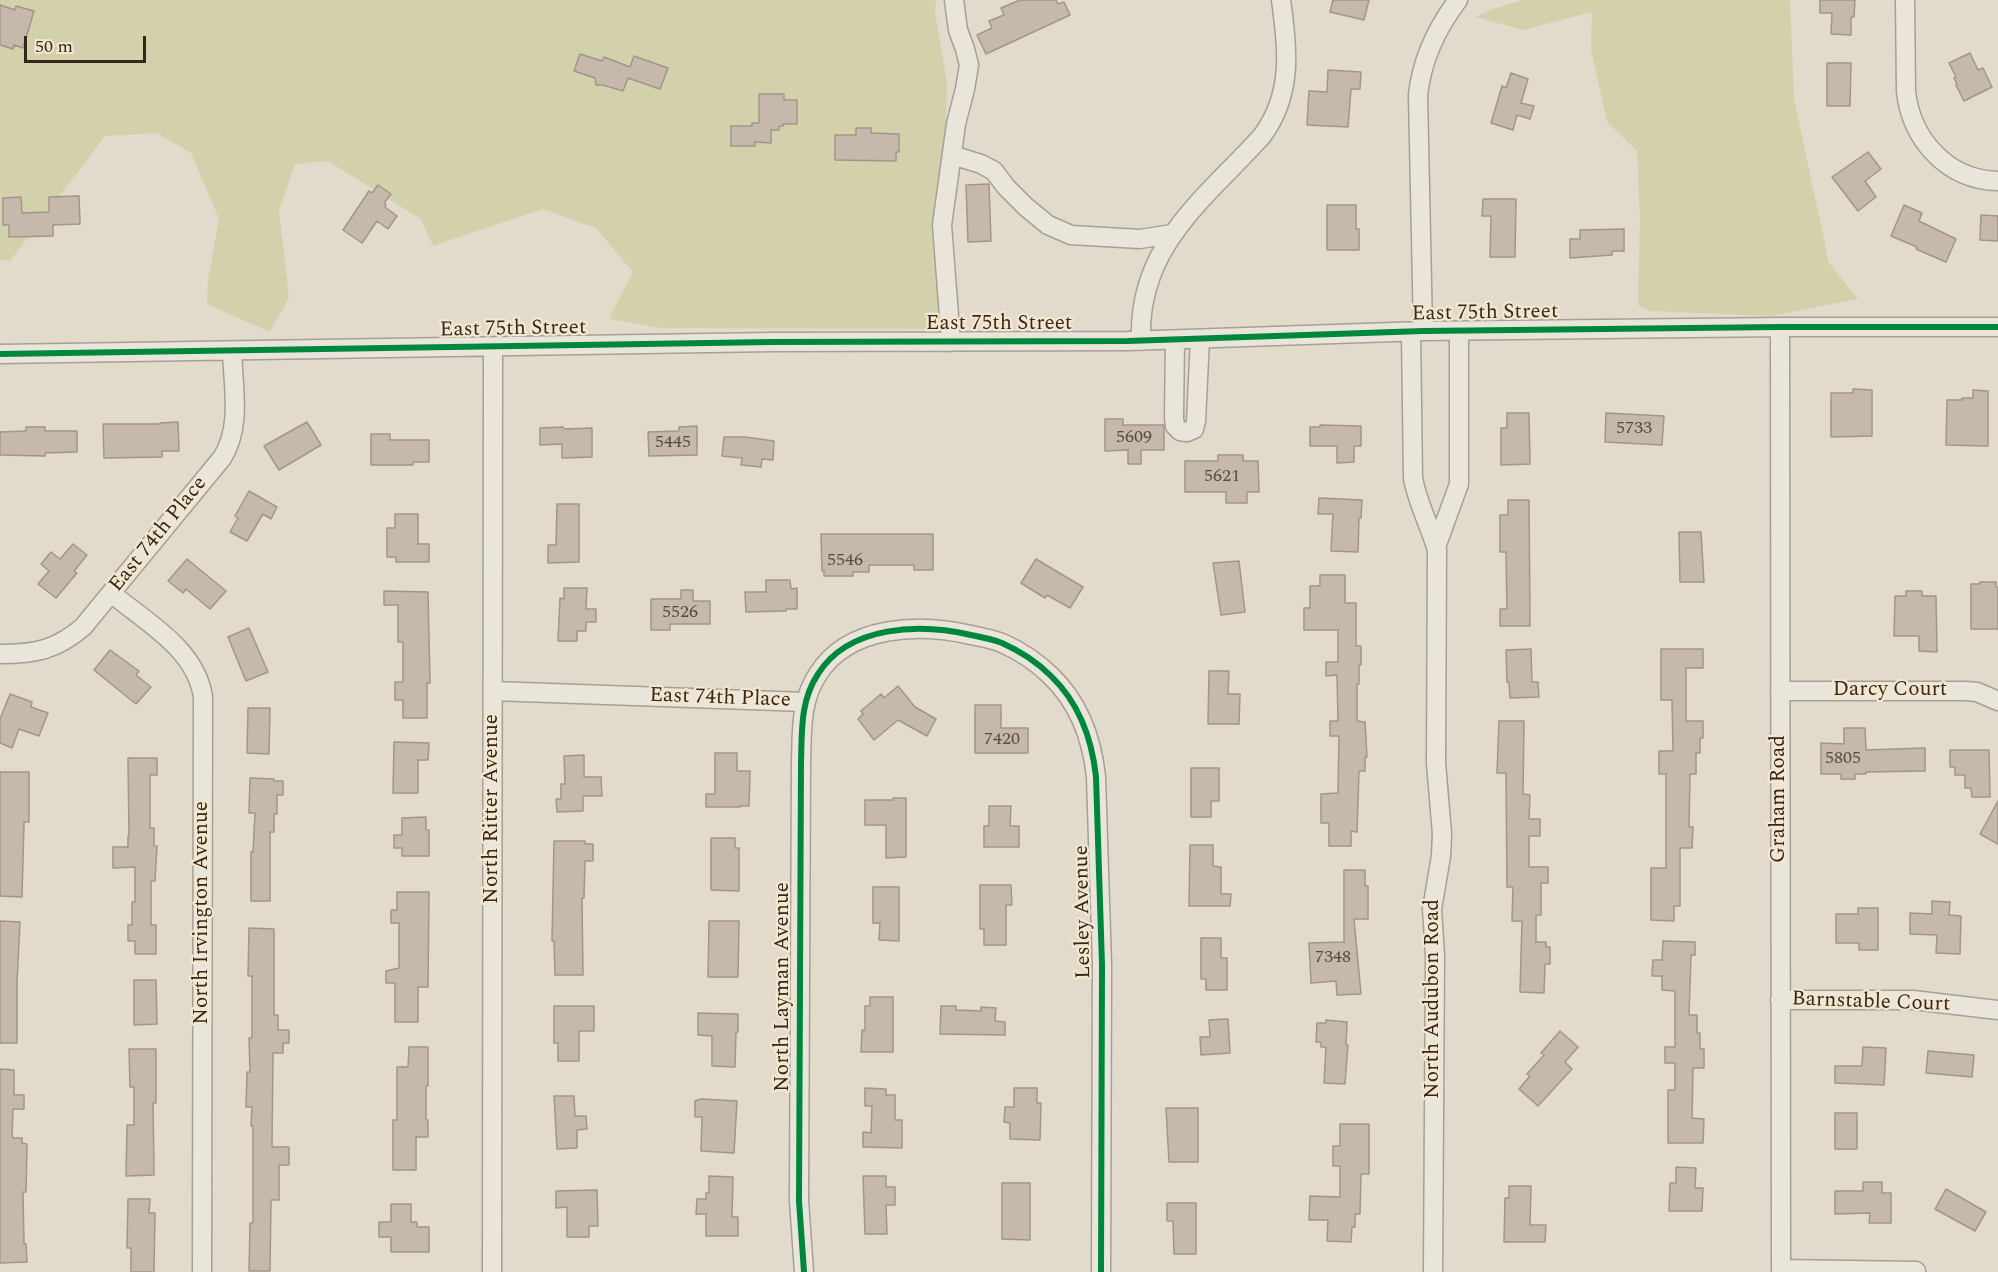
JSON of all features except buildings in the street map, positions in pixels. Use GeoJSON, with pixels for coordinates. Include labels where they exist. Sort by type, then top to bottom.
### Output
{"type":"FeatureCollection","features":[{"type":"Feature","properties":{"kind":"street"},"geometry":{"type":"LineString","coordinates":[[951,342],[942,225],[956,124],[969,65],[958,30],[954,0]]}},
{"type":"Feature","properties":{"kind":"street"},"geometry":{"type":"LineString","coordinates":[[1141,341],[1141,321],[1148,283],[1162,249],[1184,218],[1262,136],[1280,105],[1285,78],[1287,45],[1281,0]]}},
{"type":"Feature","properties":{"kind":"street","name":"North Audubon Road"},"geometry":{"type":"LineString","coordinates":[[1433,1272],[1435,955],[1432,909],[1442,856],[1442,842],[1436,763],[1436,547],[1413,478],[1417,332],[1418,95],[1431,43],[1458,0]]}},
{"type":"Feature","properties":{"kind":"street"},"geometry":{"type":"LineString","coordinates":[[1905,0],[1906,91],[1915,127],[1932,152],[1949,166],[1976,179],[1998,181]]}},
{"type":"Feature","properties":{"kind":"street"},"geometry":{"type":"LineString","coordinates":[[952,155],[981,164],[994,171],[1026,207],[1048,225],[1071,235],[1140,239],[1172,234]]}},
{"type":"Feature","properties":{"kind":"street","name":"Graham Road"},"geometry":{"type":"LineString","coordinates":[[1780,327],[1781,1271]]}},
{"type":"Feature","properties":{"kind":"street","name":"East 75th Street"},"geometry":{"type":"LineString","coordinates":[[0,354],[772,342],[1141,341],[1459,331],[1998,327]]}},
{"type":"Feature","properties":{"kind":"street","name":"North Audubon Road"},"geometry":{"type":"LineString","coordinates":[[1436,547],[1459,484],[1459,331]]}},
{"type":"Feature","properties":{"kind":"street"},"geometry":{"type":"LineString","coordinates":[[1175,340],[1175,426],[1180,431],[1187,432],[1194,429],[1196,421],[1200,339]]}},
{"type":"Feature","properties":{"kind":"street","name":"North Ritter Avenue"},"geometry":{"type":"LineString","coordinates":[[492,1272],[494,347]]}},
{"type":"Feature","properties":{"kind":"street","name":"East 74th Place"},"geometry":{"type":"LineString","coordinates":[[0,654],[35,653],[64,641],[83,627],[227,450],[234,424],[232,351]]}},
{"type":"Feature","properties":{"kind":"street","name":"North Irvington Avenue"},"geometry":{"type":"LineString","coordinates":[[111,593],[179,648],[194,666],[203,697],[202,1272]]}},
{"type":"Feature","properties":{"kind":"street","name":"East 74th Place"},"geometry":{"type":"LineString","coordinates":[[493,692],[805,702],[818,673],[828,661],[862,638],[898,630],[950,631]]}},
{"type":"Feature","properties":{"kind":"street","name":"Lesley Avenue"},"geometry":{"type":"LineString","coordinates":[[950,631],[1002,644],[1035,662],[1052,677],[1071,700],[1085,727],[1092,748],[1096,777],[1102,955],[1101,1272]]}},
{"type":"Feature","properties":{"kind":"street","name":"Darcy Court"},"geometry":{"type":"LineString","coordinates":[[1780,692],[1966,691],[1977,692],[1998,701]]}},
{"type":"Feature","properties":{"kind":"street","name":"North Layman Avenue"},"geometry":{"type":"LineString","coordinates":[[804,1272],[799,1189],[801,774],[805,702]]}},
{"type":"Feature","properties":{"kind":"street","name":"Barnstable Court"},"geometry":{"type":"LineString","coordinates":[[1780,1000],[1913,1000],[1998,1010]]}},
{"type":"Feature","properties":{"kind":"street"},"geometry":{"type":"LineString","coordinates":[[1781,1271],[1916,1271]]}},
{"type":"Feature","properties":{"kind":"shaded area"},"geometry":{"type":"Polygon","coordinates":[[[0,0],[936,0],[935,12],[947,83],[940,329],[661,328],[609,319],[633,272],[596,228],[543,209],[433,246],[421,219],[328,161],[295,164],[279,210],[289,298],[270,332],[207,304],[208,280],[219,219],[191,153],[157,133],[105,136],[10,261],[0,260],[0,0]]]}},
{"type":"Feature","properties":{"kind":"shaded area"},"geometry":{"type":"Polygon","coordinates":[[[1523,0],[1790,0],[1794,99],[1829,263],[1858,299],[1772,316],[1650,311],[1638,305],[1640,218],[1637,151],[1607,122],[1591,49],[1592,12],[1523,30],[1476,17],[1523,0]]]}},
{"type":"Feature","properties":{"kind":"cycle path"},"geometry":{"type":"LineString","coordinates":[[0,354],[772,342],[1128,341],[1423,331],[1998,327]]}},
{"type":"Feature","properties":{"kind":"cycle path"},"geometry":{"type":"LineString","coordinates":[[804,1272],[799,1201],[801,762],[805,706],[812,684],[831,658],[867,637],[908,629],[951,631],[994,640],[1015,650],[1034,662],[1061,687],[1076,710],[1087,735],[1096,777],[1102,965],[1101,1272]]}}]}
